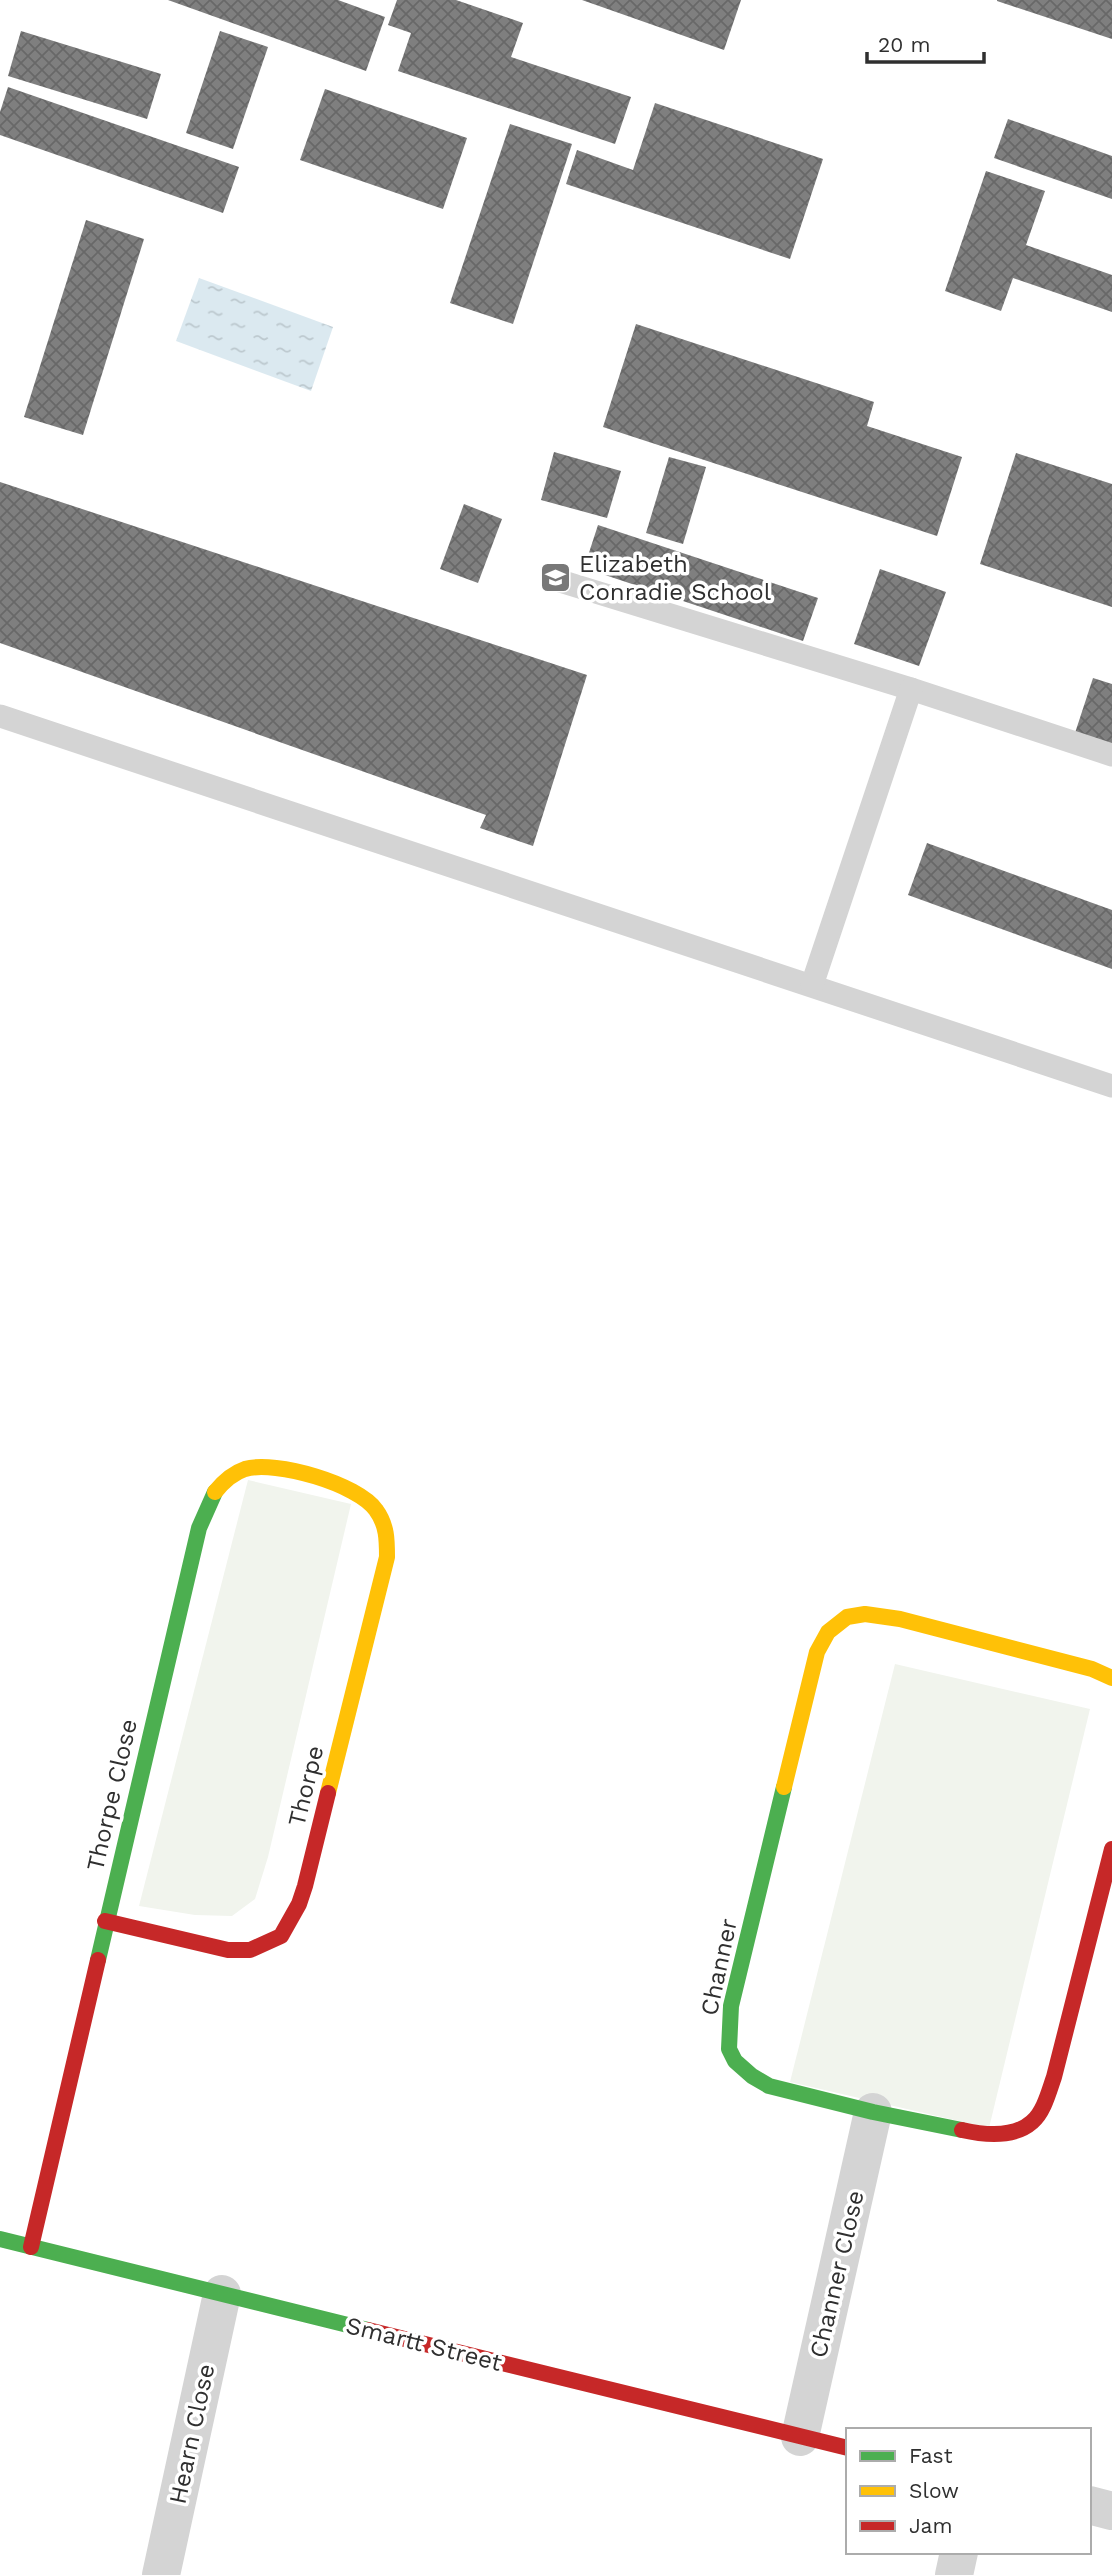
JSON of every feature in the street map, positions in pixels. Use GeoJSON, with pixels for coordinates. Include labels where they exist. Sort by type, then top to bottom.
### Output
{"type":"FeatureCollection","features":[{"type":"Feature","properties":{"kind":"street","name":"Thorpe Close"},"geometry":{"type":"LineString","coordinates":[[31,2247],[207,1503],[224,1482],[238,1472],[254,1467],[270,1467],[342,1485]]}},
{"type":"Feature","properties":{"kind":"street","name":"Thorpe"},"geometry":{"type":"LineString","coordinates":[[106,1921],[228,1950],[250,1950],[267,1944],[281,1936],[290,1924],[305,1886],[387,1556],[387,1529],[381,1516],[371,1503],[342,1485]]}},
{"type":"Feature","properties":{"kind":"street","name":"Channer"},"geometry":{"type":"LineString","coordinates":[[1112,1678],[1079,1666],[905,1621],[856,1615],[842,1619],[829,1629],[821,1640],[814,1660],[731,2006],[729,2049],[735,2061],[769,2086],[873,2112],[976,2133],[1001,2135],[1032,2123],[1041,2111],[1054,2077],[1112,1849]]}},
{"type":"Feature","properties":{"kind":"street","name":"Channer Close"},"geometry":{"type":"LineString","coordinates":[[800,2437],[873,2112]]}},
{"type":"Feature","properties":{"kind":"street","name":"Smartt Street"},"geometry":{"type":"LineString","coordinates":[[0,2239],[846,2448]]}},
{"type":"Feature","properties":{"kind":"street","name":"Hearn Close"},"geometry":{"type":"LineString","coordinates":[[161,2575],[222,2294]]}},
{"type":"Feature","properties":{"kind":"street"},"geometry":{"type":"LineString","coordinates":[[1091,2506],[1112,2511]]}},
{"type":"Feature","properties":{"kind":"street"},"geometry":{"type":"LineString","coordinates":[[954,2575],[959,2554]]}},
{"type":"Feature","properties":{"kind":"lane"},"geometry":{"type":"LineString","coordinates":[[561,581],[911,689],[1112,755]]}},
{"type":"Feature","properties":{"kind":"lane"},"geometry":{"type":"LineString","coordinates":[[812,985],[911,689]]}},
{"type":"Feature","properties":{"kind":"lane"},"geometry":{"type":"LineString","coordinates":[[0,716],[1112,1086]]}},
{"type":"Feature","properties":{"kind":"shaded area"},"geometry":{"type":"Polygon","coordinates":[[[248,1480],[351,1504],[268,1857],[255,1899],[232,1916],[195,1915],[139,1906],[248,1480]]]}},
{"type":"Feature","properties":{"kind":"shaded area"},"geometry":{"type":"Polygon","coordinates":[[[895,1664],[1090,1709],[989,2128],[790,2082],[895,1664]]]}},
{"type":"Feature","properties":{"kind":"water"},"geometry":{"type":"Polygon","coordinates":[[[199,278],[333,327],[311,391],[176,341],[199,278]]]}},
{"type":"Feature","properties":{"kind":"building"},"geometry":{"type":"Polygon","coordinates":[[[168,0],[338,0],[385,17],[366,71],[168,0]]]}},
{"type":"Feature","properties":{"kind":"building"},"geometry":{"type":"Polygon","coordinates":[[[397,0],[456,0],[523,23],[511,57],[631,97],[615,144],[398,71],[411,33],[388,25],[397,0]]]}},
{"type":"Feature","properties":{"kind":"building"},"geometry":{"type":"Polygon","coordinates":[[[582,0],[741,0],[724,50],[582,0]]]}},
{"type":"Feature","properties":{"kind":"building"},"geometry":{"type":"Polygon","coordinates":[[[1112,0],[1112,39],[997,1],[1112,0]]]}},
{"type":"Feature","properties":{"kind":"building"},"geometry":{"type":"Polygon","coordinates":[[[21,31],[161,74],[147,119],[8,76],[21,31]]]}},
{"type":"Feature","properties":{"kind":"building"},"geometry":{"type":"Polygon","coordinates":[[[220,31],[268,47],[233,149],[186,133],[220,31]]]}},
{"type":"Feature","properties":{"kind":"building"},"geometry":{"type":"Polygon","coordinates":[[[8,87],[239,167],[223,213],[0,135],[0,112],[8,87]]]}},
{"type":"Feature","properties":{"kind":"building"},"geometry":{"type":"Polygon","coordinates":[[[325,89],[467,138],[443,209],[300,160],[325,89]]]}},
{"type":"Feature","properties":{"kind":"building"},"geometry":{"type":"Polygon","coordinates":[[[655,103],[823,159],[790,259],[566,184],[577,150],[633,170],[655,103]]]}},
{"type":"Feature","properties":{"kind":"building"},"geometry":{"type":"Polygon","coordinates":[[[1008,119],[1112,156],[1112,199],[994,158],[1008,119]]]}},
{"type":"Feature","properties":{"kind":"building"},"geometry":{"type":"Polygon","coordinates":[[[510,124],[572,144],[513,324],[450,303],[510,124]]]}},
{"type":"Feature","properties":{"kind":"building"},"geometry":{"type":"Polygon","coordinates":[[[986,171],[1045,191],[1026,245],[1112,275],[1112,312],[1013,278],[1001,311],[945,291],[986,171]]]}},
{"type":"Feature","properties":{"kind":"building"},"geometry":{"type":"Polygon","coordinates":[[[86,220],[144,239],[83,435],[24,417],[86,220]]]}},
{"type":"Feature","properties":{"kind":"building"},"geometry":{"type":"Polygon","coordinates":[[[636,324],[874,402],[867,426],[962,457],[937,536],[603,427],[636,324]]]}},
{"type":"Feature","properties":{"kind":"building"},"geometry":{"type":"Polygon","coordinates":[[[554,452],[621,471],[607,518],[541,500],[554,452]]]}},
{"type":"Feature","properties":{"kind":"building"},"geometry":{"type":"Polygon","coordinates":[[[1016,453],[1112,484],[1112,607],[980,564],[1016,453]]]}},
{"type":"Feature","properties":{"kind":"building"},"geometry":{"type":"Polygon","coordinates":[[[669,457],[706,467],[683,544],[646,533],[669,457]]]}},
{"type":"Feature","properties":{"kind":"building"},"geometry":{"type":"Polygon","coordinates":[[[0,482],[587,675],[533,846],[480,828],[486,815],[0,643],[0,482]]]}},
{"type":"Feature","properties":{"kind":"building"},"geometry":{"type":"Polygon","coordinates":[[[464,504],[502,519],[478,583],[440,569],[464,504]]]}},
{"type":"Feature","properties":{"kind":"building"},"geometry":{"type":"Polygon","coordinates":[[[598,525],[818,598],[803,641],[584,568],[598,525]]]}},
{"type":"Feature","properties":{"kind":"building"},"geometry":{"type":"Polygon","coordinates":[[[880,569],[946,592],[919,666],[854,644],[880,569]]]}},
{"type":"Feature","properties":{"kind":"building"},"geometry":{"type":"Polygon","coordinates":[[[1093,678],[1112,684],[1112,745],[1075,733],[1093,678]]]}},
{"type":"Feature","properties":{"kind":"building"},"geometry":{"type":"Polygon","coordinates":[[[927,843],[1112,910],[1112,969],[908,895],[927,843]]]}},
{"type":"Feature","properties":{"kind":"traffic: fast"},"geometry":{"type":"LineString","coordinates":[[98,1960],[199,1528],[215,1492]]}},
{"type":"Feature","properties":{"kind":"traffic: fast"},"geometry":{"type":"LineString","coordinates":[[784,1787],[731,2006],[729,2049],[735,2061],[769,2086],[873,2112],[962,2130]]}},
{"type":"Feature","properties":{"kind":"traffic: fast"},"geometry":{"type":"LineString","coordinates":[[0,2239],[368,2330]]}},
{"type":"Feature","properties":{"kind":"traffic: slow"},"geometry":{"type":"LineString","coordinates":[[215,1492],[228,1478],[245,1469],[259,1467],[295,1471],[352,1491],[366,1500],[382,1521],[387,1557],[328,1793]]}},
{"type":"Feature","properties":{"kind":"traffic: slow"},"geometry":{"type":"LineString","coordinates":[[784,1787],[817,1652],[828,1632],[847,1617],[865,1614],[900,1619],[1092,1669],[1112,1678]]}},
{"type":"Feature","properties":{"kind":"traffic: jam"},"geometry":{"type":"LineString","coordinates":[[105,1921],[228,1950],[250,1950],[281,1936],[299,1904],[305,1886],[328,1793]]}},
{"type":"Feature","properties":{"kind":"traffic: jam"},"geometry":{"type":"LineString","coordinates":[[962,2130],[989,2134],[1017,2131],[1032,2122],[1043,2107],[1054,2077],[1112,1849]]}},
{"type":"Feature","properties":{"kind":"traffic: jam"},"geometry":{"type":"LineString","coordinates":[[31,2247],[98,1960]]}},
{"type":"Feature","properties":{"kind":"traffic: jam"},"geometry":{"type":"LineString","coordinates":[[368,2330],[846,2448]]}},
{"type":"Feature","properties":{"kind":"place","name":"Elizabeth Conradie School"},"geometry":{"type":"Point","coordinates":[556,578]}}]}
